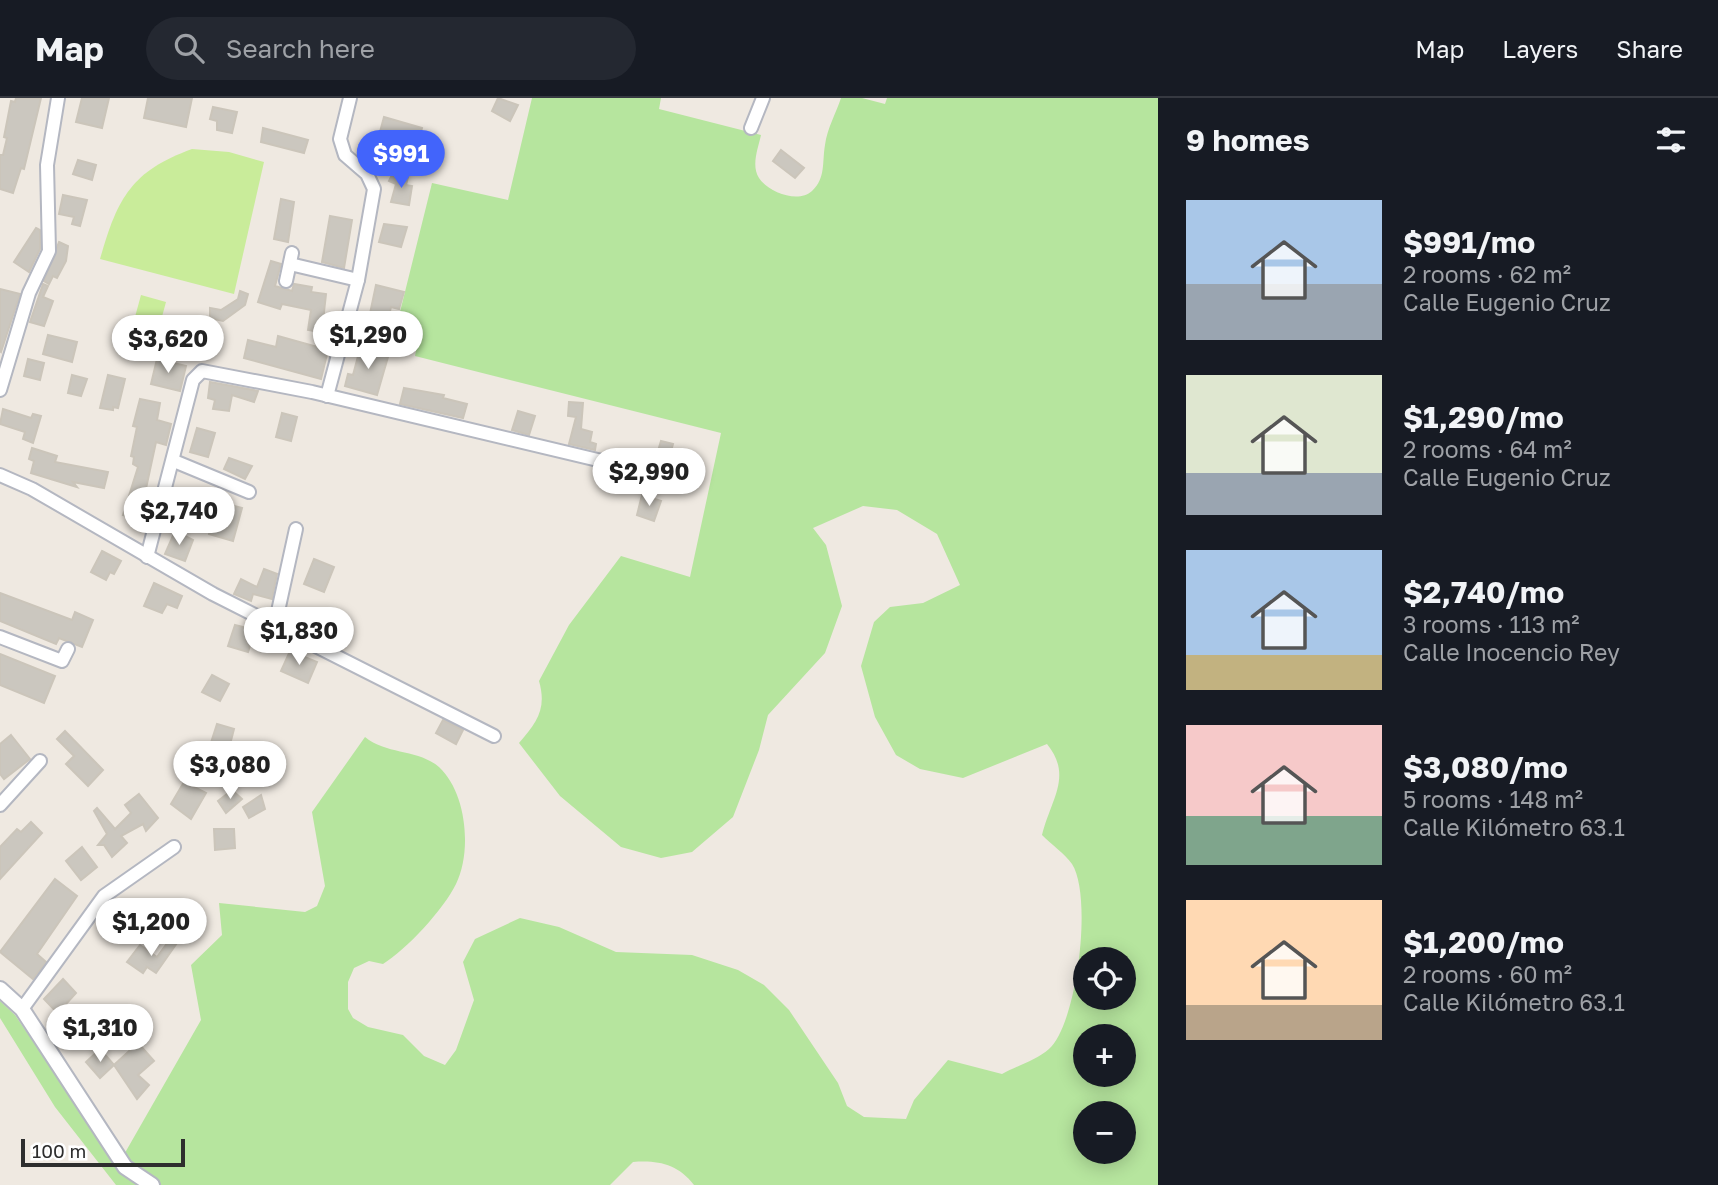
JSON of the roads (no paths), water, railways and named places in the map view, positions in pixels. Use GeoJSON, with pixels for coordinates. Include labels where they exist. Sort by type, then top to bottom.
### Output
{"type":"FeatureCollection","features":[{"type":"Feature","properties":{"kind":"street"},"geometry":{"type":"LineString","coordinates":[[0,390],[29,293],[49,251],[47,165],[58,98]]}},
{"type":"Feature","properties":{"kind":"street"},"geometry":{"type":"LineString","coordinates":[[327,396],[358,280],[374,189],[367,174],[345,155],[341,139],[351,98]]}},
{"type":"Feature","properties":{"kind":"street"},"geometry":{"type":"LineString","coordinates":[[751,128],[763,98]]}},
{"type":"Feature","properties":{"kind":"street"},"geometry":{"type":"LineString","coordinates":[[286,281],[291,259],[358,280]]}},
{"type":"Feature","properties":{"kind":"street"},"geometry":{"type":"LineString","coordinates":[[147,557],[193,380],[202,370],[327,396],[665,476]]}},
{"type":"Feature","properties":{"kind":"street"},"geometry":{"type":"LineString","coordinates":[[174,461],[248,492]]}},
{"type":"Feature","properties":{"kind":"street"},"geometry":{"type":"LineString","coordinates":[[0,475],[32,489],[147,557],[275,625],[494,736]]}},
{"type":"Feature","properties":{"kind":"street"},"geometry":{"type":"LineString","coordinates":[[275,625],[296,529]]}},
{"type":"Feature","properties":{"kind":"street"},"geometry":{"type":"LineString","coordinates":[[0,637],[62,662],[68,649]]}},
{"type":"Feature","properties":{"kind":"street"},"geometry":{"type":"LineString","coordinates":[[0,805],[40,761]]}},
{"type":"Feature","properties":{"kind":"street"},"geometry":{"type":"LineString","coordinates":[[22,1009],[104,896],[174,847]]}},
{"type":"Feature","properties":{"kind":"street"},"geometry":{"type":"LineString","coordinates":[[0,989],[22,1009],[125,1167],[152,1185]]}}]}
